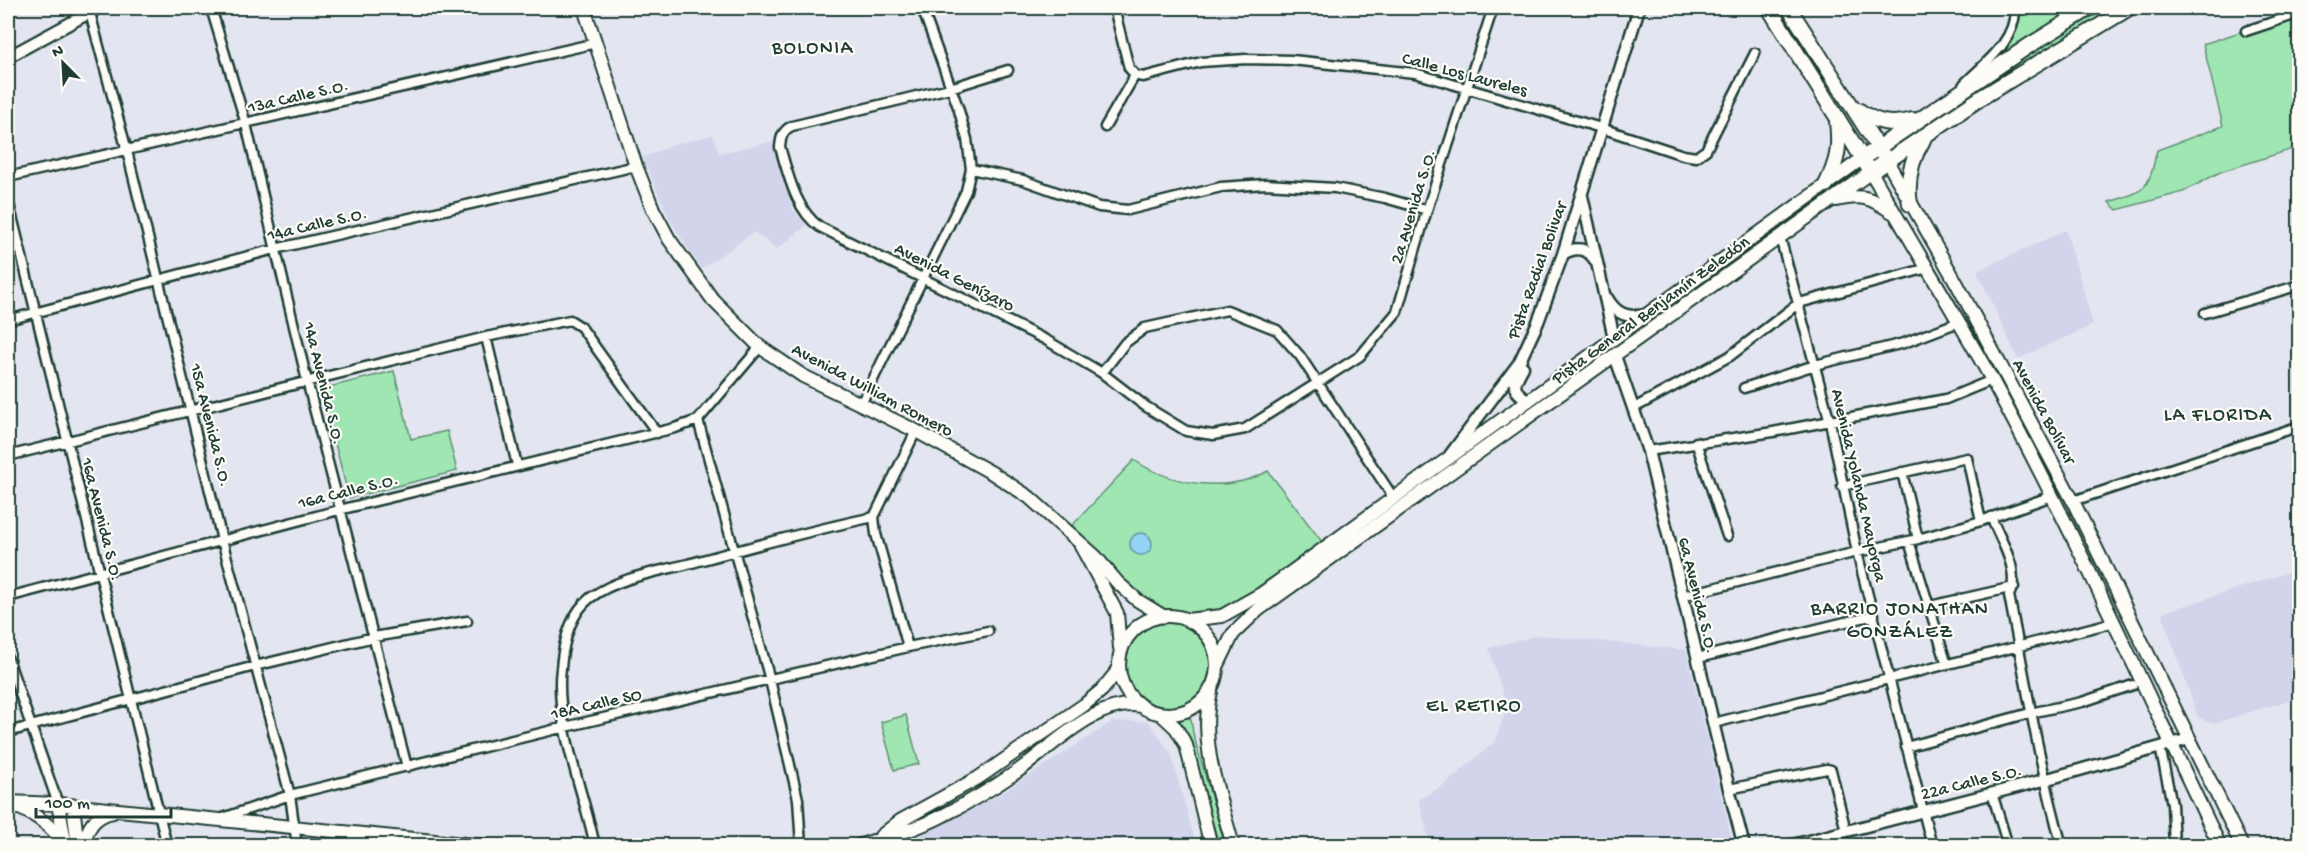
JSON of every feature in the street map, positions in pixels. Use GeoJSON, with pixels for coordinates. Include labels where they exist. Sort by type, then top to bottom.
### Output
{"type":"FeatureCollection","features":[{"type":"Feature","properties":{"kind":"highway","name":"Avenida Bolívar"},"geometry":{"type":"LineString","coordinates":[[1769,8],[1871,172]]}},
{"type":"Feature","properties":{"kind":"highway","name":"Avenida Bolívar"},"geometry":{"type":"LineString","coordinates":[[1789,8],[1887,161]]}},
{"type":"Feature","properties":{"kind":"highway","name":"Pista General Benjamín Zeledón"},"geometry":{"type":"LineString","coordinates":[[1863,158],[2027,47],[2090,8]]}},
{"type":"Feature","properties":{"kind":"highway","name":"Pista General Benjamín Zeledón"},"geometry":{"type":"LineString","coordinates":[[1871,172],[1982,97],[2129,8]]}},
{"type":"Feature","properties":{"kind":"highway"},"geometry":{"type":"LineString","coordinates":[[1854,107],[1869,118],[1883,123],[1898,124],[1920,118]]}},
{"type":"Feature","properties":{"kind":"highway"},"geometry":{"type":"LineString","coordinates":[[1826,185],[1837,164],[1840,146],[1837,116]]}},
{"type":"Feature","properties":{"kind":"highway"},"geometry":{"type":"LineString","coordinates":[[1910,204],[1908,188],[1911,166],[1916,151],[1926,135]]}},
{"type":"Feature","properties":{"kind":"main road","name":"Avenida William Romero"},"geometry":{"type":"LineString","coordinates":[[584,8],[636,166],[664,229],[691,272],[713,300],[760,347],[803,376],[916,431],[993,472],[1029,497],[1079,542],[1137,600],[1163,616]]}},
{"type":"Feature","properties":{"kind":"main road","name":"Pista General Benjamín Zeledón"},"geometry":{"type":"LineString","coordinates":[[1187,620],[1222,616],[1252,600],[1863,158]]}},
{"type":"Feature","properties":{"kind":"main road","name":"Avenida Bolívar"},"geometry":{"type":"LineString","coordinates":[[1887,161],[1956,282],[2073,501],[2242,846]]}},
{"type":"Feature","properties":{"kind":"main road","name":"Pista General Benjamín Zeledón"},"geometry":{"type":"LineString","coordinates":[[1217,667],[1226,645],[1241,625],[1257,610],[1871,172]]}},
{"type":"Feature","properties":{"kind":"main road","name":"Avenida Bolívar"},"geometry":{"type":"LineString","coordinates":[[1871,172],[1992,380],[2052,495],[2115,622],[2166,745],[2220,846]]}},
{"type":"Feature","properties":{"kind":"main road"},"geometry":{"type":"LineString","coordinates":[[1829,202],[1855,196],[1863,197],[1895,214]]}},
{"type":"Feature","properties":{"kind":"main road"},"geometry":{"type":"LineString","coordinates":[[1615,356],[1615,349],[1620,341],[1669,304],[1681,291]]}},
{"type":"Feature","properties":{"kind":"main road"},"geometry":{"type":"LineString","coordinates":[[1535,413],[1546,400],[1608,353],[1614,338]]}},
{"type":"Feature","properties":{"kind":"main road"},"geometry":{"type":"LineString","coordinates":[[1568,383],[1591,373]]}},
{"type":"Feature","properties":{"kind":"main road"},"geometry":{"type":"LineString","coordinates":[[1529,401],[1536,404],[1546,400]]}},
{"type":"Feature","properties":{"kind":"main road"},"geometry":{"type":"LineString","coordinates":[[1393,514],[1393,507],[1397,501],[1438,471],[1448,458]]}},
{"type":"Feature","properties":{"kind":"main road"},"geometry":{"type":"LineString","coordinates":[[1314,570],[1328,554],[1390,507],[1394,503],[1393,498]]}},
{"type":"Feature","properties":{"kind":"main road","name":"Avenida William Romero"},"geometry":{"type":"LineString","coordinates":[[1079,542],[1117,613],[1120,653]]}},
{"type":"Feature","properties":{"kind":"main road"},"geometry":{"type":"LineString","coordinates":[[1141,706],[1126,690],[1119,669],[1120,653],[1125,640],[1136,628],[1149,620],[1163,616],[1187,620],[1199,627],[1214,648],[1217,667],[1206,710],[1206,738],[1233,846]]}},
{"type":"Feature","properties":{"kind":"main road"},"geometry":{"type":"LineString","coordinates":[[879,842],[900,821],[978,778],[1084,705],[1102,690],[1119,669]]}},
{"type":"Feature","properties":{"kind":"main road"},"geometry":{"type":"LineString","coordinates":[[1161,714],[1181,711],[1195,705],[1206,695],[1214,681]]}},
{"type":"Feature","properties":{"kind":"main road"},"geometry":{"type":"LineString","coordinates":[[858,846],[879,842],[943,816],[1014,774],[1096,714],[1125,704],[1141,706],[1161,714],[1176,728],[1186,745],[1211,846]]}},
{"type":"Feature","properties":{"kind":"main road"},"geometry":{"type":"LineString","coordinates":[[8,803],[58,804],[293,827],[378,841],[485,846]]}},
{"type":"Feature","properties":{"kind":"main road"},"geometry":{"type":"LineString","coordinates":[[8,803],[32,813],[47,824],[65,846]]}},
{"type":"Feature","properties":{"kind":"main road"},"geometry":{"type":"LineString","coordinates":[[58,804],[65,846]]}},
{"type":"Feature","properties":{"kind":"main road"},"geometry":{"type":"LineString","coordinates":[[73,806],[80,846]]}},
{"type":"Feature","properties":{"kind":"main road"},"geometry":{"type":"LineString","coordinates":[[80,846],[92,822],[105,814],[125,811]]}},
{"type":"Feature","properties":{"kind":"street","name":"14a Avenida S.O."},"geometry":{"type":"LineString","coordinates":[[211,8],[246,124],[339,510],[407,766]]}},
{"type":"Feature","properties":{"kind":"street"},"geometry":{"type":"LineString","coordinates":[[861,404],[966,191],[971,169],[967,139],[921,8]]}},
{"type":"Feature","properties":{"kind":"street"},"geometry":{"type":"LineString","coordinates":[[1105,127],[1135,75],[1130,68],[1114,8]]}},
{"type":"Feature","properties":{"kind":"street","name":"2a Avenida S.O."},"geometry":{"type":"LineString","coordinates":[[1316,382],[1360,356],[1397,312],[1427,210],[1493,8]]}},
{"type":"Feature","properties":{"kind":"street"},"geometry":{"type":"LineString","coordinates":[[1582,186],[1639,8]]}},
{"type":"Feature","properties":{"kind":"street"},"geometry":{"type":"LineString","coordinates":[[1942,104],[2005,42],[2012,30],[2015,8]]}},
{"type":"Feature","properties":{"kind":"street"},"geometry":{"type":"LineString","coordinates":[[8,57],[94,10]]}},
{"type":"Feature","properties":{"kind":"street","name":"15a Avenida S.O."},"geometry":{"type":"LineString","coordinates":[[94,10],[222,540],[290,795],[297,846]]}},
{"type":"Feature","properties":{"kind":"street"},"geometry":{"type":"LineString","coordinates":[[2246,31],[2300,13]]}},
{"type":"Feature","properties":{"kind":"street","name":"13a Calle S.O."},"geometry":{"type":"LineString","coordinates":[[8,177],[596,43]]}},
{"type":"Feature","properties":{"kind":"street","name":"Calle Los Laureles"},"geometry":{"type":"LineString","coordinates":[[1135,75],[1143,77],[1201,62],[1245,59],[1292,60],[1415,73],[1696,158],[1706,150],[1755,52]]}},
{"type":"Feature","properties":{"kind":"street"},"geometry":{"type":"LineString","coordinates":[[950,88],[1008,70]]}},
{"type":"Feature","properties":{"kind":"street","name":"Avenida Genízaro"},"geometry":{"type":"LineString","coordinates":[[950,88],[786,129],[781,136],[780,147],[803,211],[811,221],[1046,340],[1102,373],[1146,406],[1186,431],[1214,435],[1245,429],[1316,382]]}},
{"type":"Feature","properties":{"kind":"street","name":"14a Calle S.O."},"geometry":{"type":"LineString","coordinates":[[8,320],[275,249],[636,166]]}},
{"type":"Feature","properties":{"kind":"street"},"geometry":{"type":"LineString","coordinates":[[971,169],[1023,180],[1098,207],[1128,210],[1221,187],[1265,184],[1335,188],[1385,198],[1427,210]]}},
{"type":"Feature","properties":{"kind":"street","name":"Pista Radial Bolivar"},"geometry":{"type":"LineString","coordinates":[[1448,458],[1519,363],[1538,322],[1563,254],[1582,186]]}},
{"type":"Feature","properties":{"kind":"street","name":"Pista Radial Bolivar"},"geometry":{"type":"LineString","coordinates":[[1582,186],[1583,203],[1614,338]]}},
{"type":"Feature","properties":{"kind":"street","name":"16a Avenida S.O."},"geometry":{"type":"LineString","coordinates":[[8,200],[167,846]]}},
{"type":"Feature","properties":{"kind":"street","name":"Avenida Yolanda Mayorga"},"geometry":{"type":"LineString","coordinates":[[1780,237],[1830,422],[1857,552],[1932,846]]}},
{"type":"Feature","properties":{"kind":"street"},"geometry":{"type":"LineString","coordinates":[[1563,254],[1570,250],[1580,249],[1589,252],[1597,263]]}},
{"type":"Feature","properties":{"kind":"street"},"geometry":{"type":"LineString","coordinates":[[1634,408],[1730,356],[1799,303],[1928,268]]}},
{"type":"Feature","properties":{"kind":"street"},"geometry":{"type":"LineString","coordinates":[[2205,313],[2300,285]]}},
{"type":"Feature","properties":{"kind":"street"},"geometry":{"type":"LineString","coordinates":[[1603,289],[1612,305],[1623,315],[1633,317],[1647,315]]}},
{"type":"Feature","properties":{"kind":"street"},"geometry":{"type":"LineString","coordinates":[[1102,373],[1125,343],[1145,328],[1227,310],[1277,330],[1300,356],[1393,498]]}},
{"type":"Feature","properties":{"kind":"street"},"geometry":{"type":"LineString","coordinates":[[8,456],[486,337],[570,320],[581,327],[657,433]]}},
{"type":"Feature","properties":{"kind":"street"},"geometry":{"type":"LineString","coordinates":[[1529,401],[1517,393],[1514,385],[1532,351],[1538,322]]}},
{"type":"Feature","properties":{"kind":"street"},"geometry":{"type":"LineString","coordinates":[[1744,388],[1815,364],[1904,343],[1959,322]]}},
{"type":"Feature","properties":{"kind":"street"},"geometry":{"type":"LineString","coordinates":[[486,337],[517,465]]}},
{"type":"Feature","properties":{"kind":"street"},"geometry":{"type":"LineString","coordinates":[[760,347],[698,420],[770,680],[798,799],[801,846]]}},
{"type":"Feature","properties":{"kind":"street","name":"6a Avenida S.O."},"geometry":{"type":"LineString","coordinates":[[1615,356],[1648,451],[1744,846]]}},
{"type":"Feature","properties":{"kind":"street"},"geometry":{"type":"LineString","coordinates":[[1648,451],[1773,432],[1946,399],[1992,380]]}},
{"type":"Feature","properties":{"kind":"street","name":"16a Calle S.O."},"geometry":{"type":"LineString","coordinates":[[8,597],[517,465],[657,433],[698,420]]}},
{"type":"Feature","properties":{"kind":"street"},"geometry":{"type":"LineString","coordinates":[[2073,501],[2300,426]]}},
{"type":"Feature","properties":{"kind":"street"},"geometry":{"type":"LineString","coordinates":[[908,647],[876,534],[874,517],[916,431]]}},
{"type":"Feature","properties":{"kind":"street"},"geometry":{"type":"LineString","coordinates":[[1696,442],[1727,536]]}},
{"type":"Feature","properties":{"kind":"street"},"geometry":{"type":"LineString","coordinates":[[1842,486],[1967,458],[1981,521]]}},
{"type":"Feature","properties":{"kind":"street"},"geometry":{"type":"LineString","coordinates":[[1902,472],[1914,540],[1947,665]]}},
{"type":"Feature","properties":{"kind":"street"},"geometry":{"type":"LineString","coordinates":[[1682,596],[1914,540],[1981,521],[2052,495]]}},
{"type":"Feature","properties":{"kind":"street"},"geometry":{"type":"LineString","coordinates":[[595,846],[565,727],[560,669],[566,639],[574,616],[589,599],[613,585],[874,517]]}},
{"type":"Feature","properties":{"kind":"street"},"geometry":{"type":"LineString","coordinates":[[1991,517],[2012,568],[2014,587],[2009,595],[2030,713],[2044,780],[2062,846]]}},
{"type":"Feature","properties":{"kind":"street"},"geometry":{"type":"LineString","coordinates":[[1930,606],[2014,587]]}},
{"type":"Feature","properties":{"kind":"street"},"geometry":{"type":"LineString","coordinates":[[1698,658],[1874,615]]}},
{"type":"Feature","properties":{"kind":"street"},"geometry":{"type":"LineString","coordinates":[[8,732],[255,666],[374,637],[467,621]]}},
{"type":"Feature","properties":{"kind":"street"},"geometry":{"type":"LineString","coordinates":[[1714,723],[2115,622]]}},
{"type":"Feature","properties":{"kind":"street","name":"18A Calle SO"},"geometry":{"type":"LineString","coordinates":[[214,821],[290,795],[565,727],[988,630]]}},
{"type":"Feature","properties":{"kind":"street"},"geometry":{"type":"LineString","coordinates":[[8,659],[58,804]]}},
{"type":"Feature","properties":{"kind":"street"},"geometry":{"type":"LineString","coordinates":[[1906,747],[2030,713],[2082,702],[2133,685]]}},
{"type":"Feature","properties":{"kind":"street"},"geometry":{"type":"LineString","coordinates":[[2174,846],[2166,745],[2189,739]]}},
{"type":"Feature","properties":{"kind":"street","name":"22a Calle S.O."},"geometry":{"type":"LineString","coordinates":[[1789,846],[2044,780],[2166,745]]}},
{"type":"Feature","properties":{"kind":"street"},"geometry":{"type":"LineString","coordinates":[[1729,789],[1831,770],[1846,831]]}},
{"type":"Feature","properties":{"kind":"street"},"geometry":{"type":"LineString","coordinates":[[1992,793],[2008,846]]}},
{"type":"Feature","properties":{"kind":"shaded area"},"geometry":{"type":"Polygon","coordinates":[[[713,135],[719,153],[772,142],[793,210],[807,225],[777,249],[754,232],[701,269],[670,220],[643,158],[672,145],[713,135]]]}},
{"type":"Feature","properties":{"kind":"shaded area"},"geometry":{"type":"Polygon","coordinates":[[[2066,230],[2093,325],[2018,359],[1977,271],[2066,230]]]}},
{"type":"Feature","properties":{"kind":"shaded area"},"geometry":{"type":"Polygon","coordinates":[[[2299,569],[2299,697],[2215,723],[2198,717],[2162,613],[2299,569]]]}},
{"type":"Feature","properties":{"kind":"shaded area"},"geometry":{"type":"Polygon","coordinates":[[[1539,635],[1686,650],[1733,845],[1430,845],[1419,800],[1444,785],[1496,741],[1507,706],[1489,648],[1539,635]]]}},
{"type":"Feature","properties":{"kind":"shaded area"},"geometry":{"type":"Polygon","coordinates":[[[1148,721],[1171,754],[1196,845],[903,845],[999,795],[1112,722],[1148,721]]]}},
{"type":"Feature","properties":{"kind":"green space"},"geometry":{"type":"Polygon","coordinates":[[[2021,8],[2078,8],[1996,58],[2007,47],[2014,35],[2019,23],[2021,8]]]}},
{"type":"Feature","properties":{"kind":"green space"},"geometry":{"type":"Polygon","coordinates":[[[2100,8],[2121,8],[1889,151],[2001,68],[2100,8]]]}},
{"type":"Feature","properties":{"kind":"green space"},"geometry":{"type":"Polygon","coordinates":[[[2299,13],[2299,147],[2220,172],[2183,192],[2117,210],[2109,202],[2139,191],[2144,186],[2151,173],[2157,150],[2223,126],[2203,44],[2299,13]]]}},
{"type":"Feature","properties":{"kind":"green space"},"geometry":{"type":"Polygon","coordinates":[[[394,371],[411,439],[447,431],[457,471],[349,498],[321,389],[394,371]]]}},
{"type":"Feature","properties":{"kind":"green space"},"geometry":{"type":"Polygon","coordinates":[[[1134,460],[1165,476],[1200,484],[1235,482],[1268,471],[1326,547],[1233,610],[1187,620],[1163,616],[1067,531],[1134,460]]]}},
{"type":"Feature","properties":{"kind":"green space"},"geometry":{"type":"Polygon","coordinates":[[[1168,623],[1184,626],[1198,635],[1207,649],[1210,665],[1207,681],[1198,695],[1184,704],[1168,707],[1152,704],[1138,695],[1129,681],[1126,665],[1129,649],[1138,635],[1152,626],[1168,623]]]}},
{"type":"Feature","properties":{"kind":"green space"},"geometry":{"type":"Polygon","coordinates":[[[906,715],[919,764],[894,770],[881,722],[906,715]]]}},
{"type":"Feature","properties":{"kind":"green space"},"geometry":{"type":"Polygon","coordinates":[[[1186,717],[1191,719],[1225,845],[1219,845],[1186,732],[1178,722],[1186,717]]]}},
{"type":"Feature","properties":{"kind":"water"},"geometry":{"type":"Polygon","coordinates":[[[1141,533],[1149,536],[1152,544],[1149,552],[1141,555],[1133,552],[1130,544],[1133,536],[1141,533]]]}},
{"type":"Feature","properties":{"kind":"district","name":"BOLONIA"},"geometry":{"type":"Point","coordinates":[813,46]}},
{"type":"Feature","properties":{"kind":"district","name":"LA FLORIDA"},"geometry":{"type":"Point","coordinates":[2218,413]}},
{"type":"Feature","properties":{"kind":"district","name":"BARRIO JONATHAN GONZÁLEZ"},"geometry":{"type":"Point","coordinates":[1900,618]}},
{"type":"Feature","properties":{"kind":"district","name":"EL RETIRO"},"geometry":{"type":"Point","coordinates":[1474,704]}}]}
